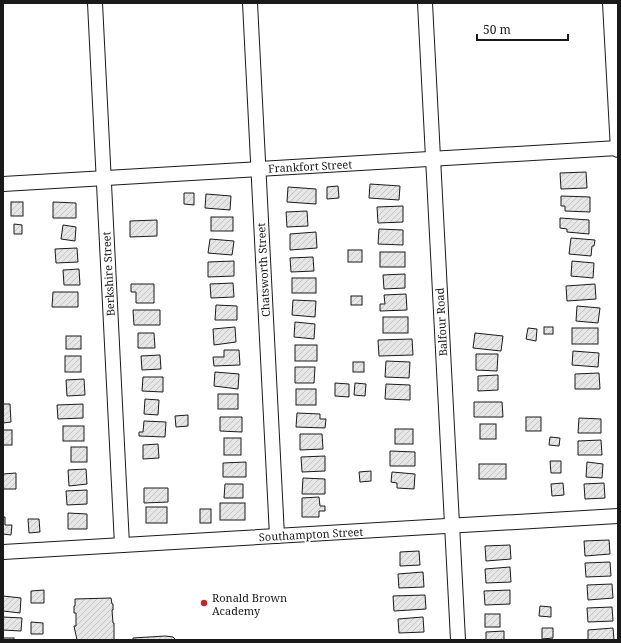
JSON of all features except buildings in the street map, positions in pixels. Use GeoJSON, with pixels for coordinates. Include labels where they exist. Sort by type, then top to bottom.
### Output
{"type":"FeatureCollection","features":[{"type":"Feature","properties":{"kind":"street","name":"Berkshire Street"},"geometry":{"type":"LineString","coordinates":[[95,3],[122,545]]}},
{"type":"Feature","properties":{"kind":"street","name":"Chatsworth Street"},"geometry":{"type":"LineString","coordinates":[[250,3],[277,536]]}},
{"type":"Feature","properties":{"kind":"street","name":"Balfour Road"},"geometry":{"type":"LineString","coordinates":[[425,3],[458,640]]}},
{"type":"Feature","properties":{"kind":"street"},"geometry":{"type":"LineString","coordinates":[[610,3],[618,149]]}},
{"type":"Feature","properties":{"kind":"street","name":"Frankfort Street"},"geometry":{"type":"LineString","coordinates":[[3,184],[618,149]]}},
{"type":"Feature","properties":{"kind":"street","name":"Southampton Street"},"geometry":{"type":"LineString","coordinates":[[3,552],[618,516]]}},
{"type":"Feature","properties":{"kind":"place","name":"Ronald Brown Academy"},"geometry":{"type":"Point","coordinates":[204,603]}}]}
